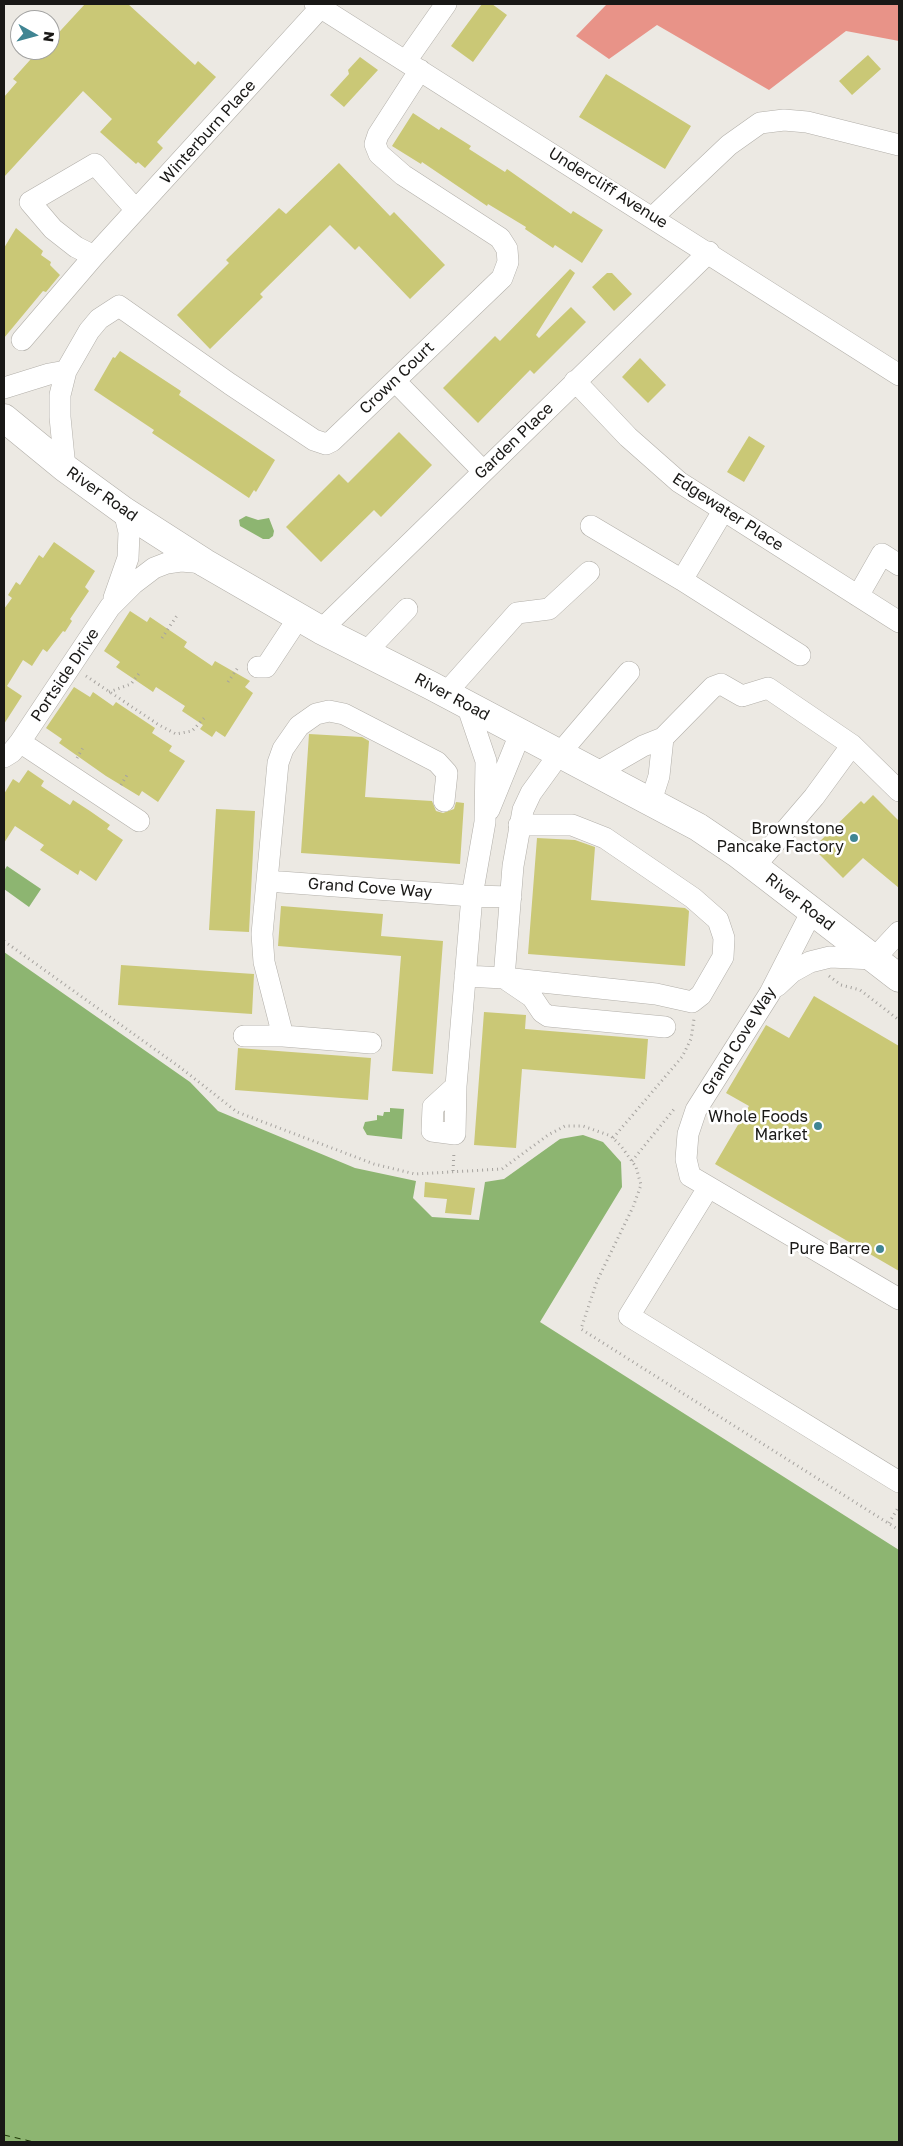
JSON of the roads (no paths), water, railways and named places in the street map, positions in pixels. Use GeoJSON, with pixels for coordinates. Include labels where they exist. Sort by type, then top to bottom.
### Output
{"type":"FeatureCollection","features":[{"type":"Feature","properties":{"kind":"main road","name":"River Road"},"geometry":{"type":"LineString","coordinates":[[4,418],[65,468],[124,511],[205,563],[310,624],[457,699],[520,734],[598,772],[698,827],[754,867],[899,978]]}},
{"type":"Feature","properties":{"kind":"street"},"geometry":{"type":"LineString","coordinates":[[413,66],[446,4]]}},
{"type":"Feature","properties":{"kind":"street","name":"Undercliff Avenue"},"geometry":{"type":"LineString","coordinates":[[318,6],[709,252],[771,295],[899,375]]}},
{"type":"Feature","properties":{"kind":"street","name":"Winterburn Place"},"geometry":{"type":"LineString","coordinates":[[22,340],[94,256],[318,6]]}},
{"type":"Feature","properties":{"kind":"street","name":"Crown Court"},"geometry":{"type":"LineString","coordinates":[[65,468],[60,395],[66,371],[99,319],[119,306],[314,440],[326,444],[332,441],[502,278],[508,262],[507,249],[500,238],[403,175],[379,154],[375,144],[378,134],[413,66]]}},
{"type":"Feature","properties":{"kind":"street"},"geometry":{"type":"LineString","coordinates":[[653,217],[729,145],[760,123],[784,120],[807,122],[899,145]]}},
{"type":"Feature","properties":{"kind":"street"},"geometry":{"type":"LineString","coordinates":[[94,256],[76,247],[52,229],[30,202],[95,164],[136,210]]}},
{"type":"Feature","properties":{"kind":"street","name":"Garden Place"},"geometry":{"type":"LineString","coordinates":[[251,662],[266,667],[310,624],[483,471],[709,252]]}},
{"type":"Feature","properties":{"kind":"street"},"geometry":{"type":"LineString","coordinates":[[4,388],[49,374],[66,371]]}},
{"type":"Feature","properties":{"kind":"street"},"geometry":{"type":"LineString","coordinates":[[395,381],[483,471]]}},
{"type":"Feature","properties":{"kind":"street","name":"Edgewater Place"},"geometry":{"type":"LineString","coordinates":[[575,381],[628,438],[679,482],[899,622]]}},
{"type":"Feature","properties":{"kind":"street","name":"Portside Drive"},"geometry":{"type":"LineString","coordinates":[[110,607],[128,558],[129,532],[124,511]]}},
{"type":"Feature","properties":{"kind":"street"},"geometry":{"type":"LineString","coordinates":[[682,580],[723,511]]}},
{"type":"Feature","properties":{"kind":"street"},"geometry":{"type":"LineString","coordinates":[[591,526],[682,580],[800,655]]}},
{"type":"Feature","properties":{"kind":"street"},"geometry":{"type":"LineString","coordinates":[[858,596],[882,554],[899,565]]}},
{"type":"Feature","properties":{"kind":"street","name":"Portside Drive"},"geometry":{"type":"LineString","coordinates":[[4,757],[12,752],[20,742],[110,607],[133,584],[154,568],[181,560],[205,563]]}},
{"type":"Feature","properties":{"kind":"street"},"geometry":{"type":"LineString","coordinates":[[456,1086],[472,896],[484,822],[486,761],[457,699],[517,612],[549,609],[589,572]]}},
{"type":"Feature","properties":{"kind":"street"},"geometry":{"type":"LineString","coordinates":[[366,652],[407,609]]}},
{"type":"Feature","properties":{"kind":"street"},"geometry":{"type":"LineString","coordinates":[[504,978],[519,824],[531,793],[560,754],[629,672]]}},
{"type":"Feature","properties":{"kind":"street"},"geometry":{"type":"LineString","coordinates":[[598,772],[643,746],[664,738],[713,687],[721,684],[742,696],[768,688],[852,745],[899,791]]}},
{"type":"Feature","properties":{"kind":"street"},"geometry":{"type":"LineString","coordinates":[[283,1036],[264,962],[262,934],[278,763],[289,738],[299,726],[316,714],[329,711],[344,714],[437,762],[447,773],[444,801]]}},
{"type":"Feature","properties":{"kind":"street"},"geometry":{"type":"LineString","coordinates":[[484,822],[520,734]]}},
{"type":"Feature","properties":{"kind":"street"},"geometry":{"type":"LineString","coordinates":[[651,802],[660,776],[664,738]]}},
{"type":"Feature","properties":{"kind":"street"},"geometry":{"type":"LineString","coordinates":[[20,742],[140,821]]}},
{"type":"Feature","properties":{"kind":"street"},"geometry":{"type":"LineString","coordinates":[[754,867],[814,797],[852,745]]}},
{"type":"Feature","properties":{"kind":"street"},"geometry":{"type":"LineString","coordinates":[[465,976],[504,978],[656,994],[692,1002],[701,995],[723,957],[724,938],[718,920],[693,898],[605,838],[572,825],[519,824]]}},
{"type":"Feature","properties":{"kind":"street","name":"Grand Cove Way"},"geometry":{"type":"LineString","coordinates":[[267,881],[472,896],[511,897]]}},
{"type":"Feature","properties":{"kind":"street","name":"Grand Cove Way"},"geometry":{"type":"LineString","coordinates":[[708,1188],[690,1176],[686,1150],[696,1110],[770,993],[812,911]]}},
{"type":"Feature","properties":{"kind":"street"},"geometry":{"type":"LineString","coordinates":[[770,993],[792,972],[810,962],[830,957],[874,959],[899,932]]}},
{"type":"Feature","properties":{"kind":"street"},"geometry":{"type":"LineString","coordinates":[[504,978],[532,997],[538,1008],[548,1016],[665,1026]]}},
{"type":"Feature","properties":{"kind":"street"},"geometry":{"type":"LineString","coordinates":[[244,1036],[283,1036],[370,1043]]}},
{"type":"Feature","properties":{"kind":"street"},"geometry":{"type":"LineString","coordinates":[[899,1299],[708,1188],[629,1316],[899,1482]]}},
{"type":"Feature","properties":{"kind":"place","name":"Brownstone Pancake Factory"},"geometry":{"type":"Point","coordinates":[854,838]}},
{"type":"Feature","properties":{"kind":"place","name":"Whole Foods Market"},"geometry":{"type":"Point","coordinates":[818,1126]}},
{"type":"Feature","properties":{"kind":"place","name":"Pure Barre"},"geometry":{"type":"Point","coordinates":[880,1249]}}]}
